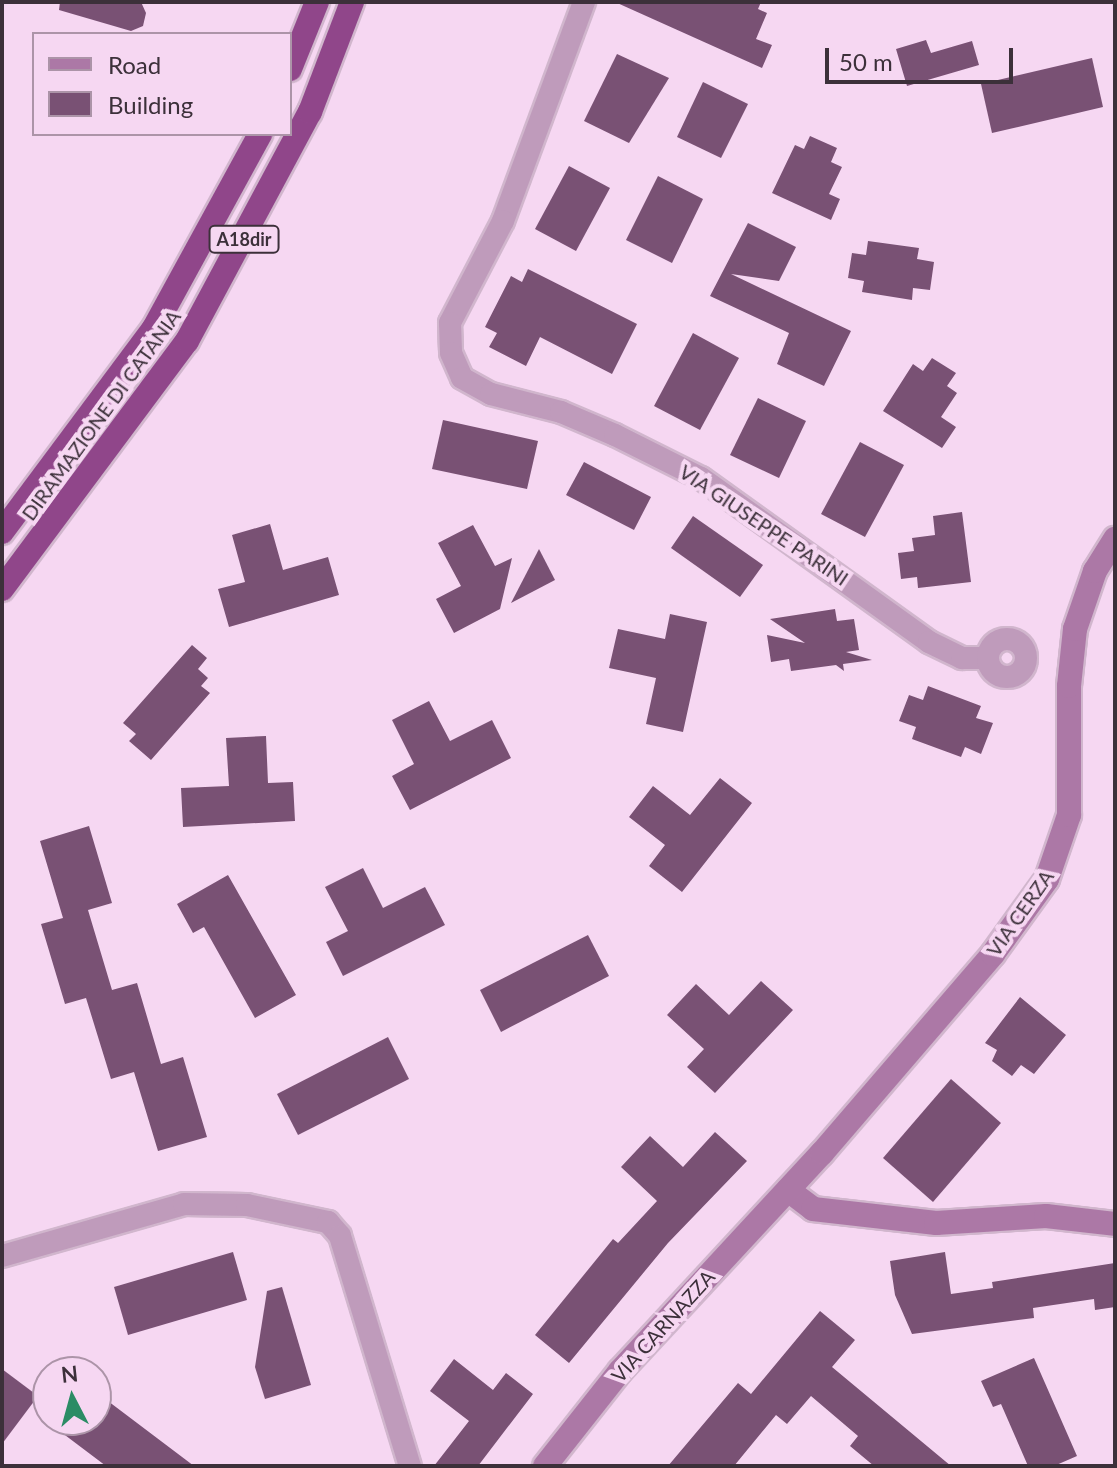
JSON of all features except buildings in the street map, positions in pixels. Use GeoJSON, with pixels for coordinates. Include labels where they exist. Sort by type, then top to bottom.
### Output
{"type":"FeatureCollection","features":[{"type":"Feature","properties":{"kind":"highway"},"geometry":{"type":"LineString","coordinates":[[292,64],[317,2]]}},
{"type":"Feature","properties":{"kind":"highway","name":"DIRAMAZIONE DI CATANIA"},"geometry":{"type":"LineString","coordinates":[[2,589],[187,341],[310,112],[352,2]]}},
{"type":"Feature","properties":{"kind":"highway","name":"DIRAMAZIONE DI CATANIA"},"geometry":{"type":"LineString","coordinates":[[2,532],[154,328],[259,136]]}},
{"type":"Feature","properties":{"kind":"main road","name":"VIA CERZA"},"geometry":{"type":"LineString","coordinates":[[788,1190],[993,954],[1047,879],[1069,815],[1069,686],[1075,629],[1095,571],[1115,539]]}},
{"type":"Feature","properties":{"kind":"main road"},"geometry":{"type":"LineString","coordinates":[[788,1190],[813,1209],[916,1221],[1046,1216],[1115,1224]]}},
{"type":"Feature","properties":{"kind":"main road","name":"VIA CARNAZZA"},"geometry":{"type":"LineString","coordinates":[[545,1466],[620,1371],[788,1190]]}},
{"type":"Feature","properties":{"kind":"street","name":"VIA GIUSEPPE PARINI"},"geometry":{"type":"LineString","coordinates":[[584,2],[503,221],[450,323],[451,353],[462,378],[491,394],[561,412],[701,478],[929,642],[962,658],[987,658]]}},
{"type":"Feature","properties":{"kind":"street"},"geometry":{"type":"LineString","coordinates":[[2,1256],[184,1204],[247,1205],[328,1222],[345,1250],[410,1466]]}}]}
